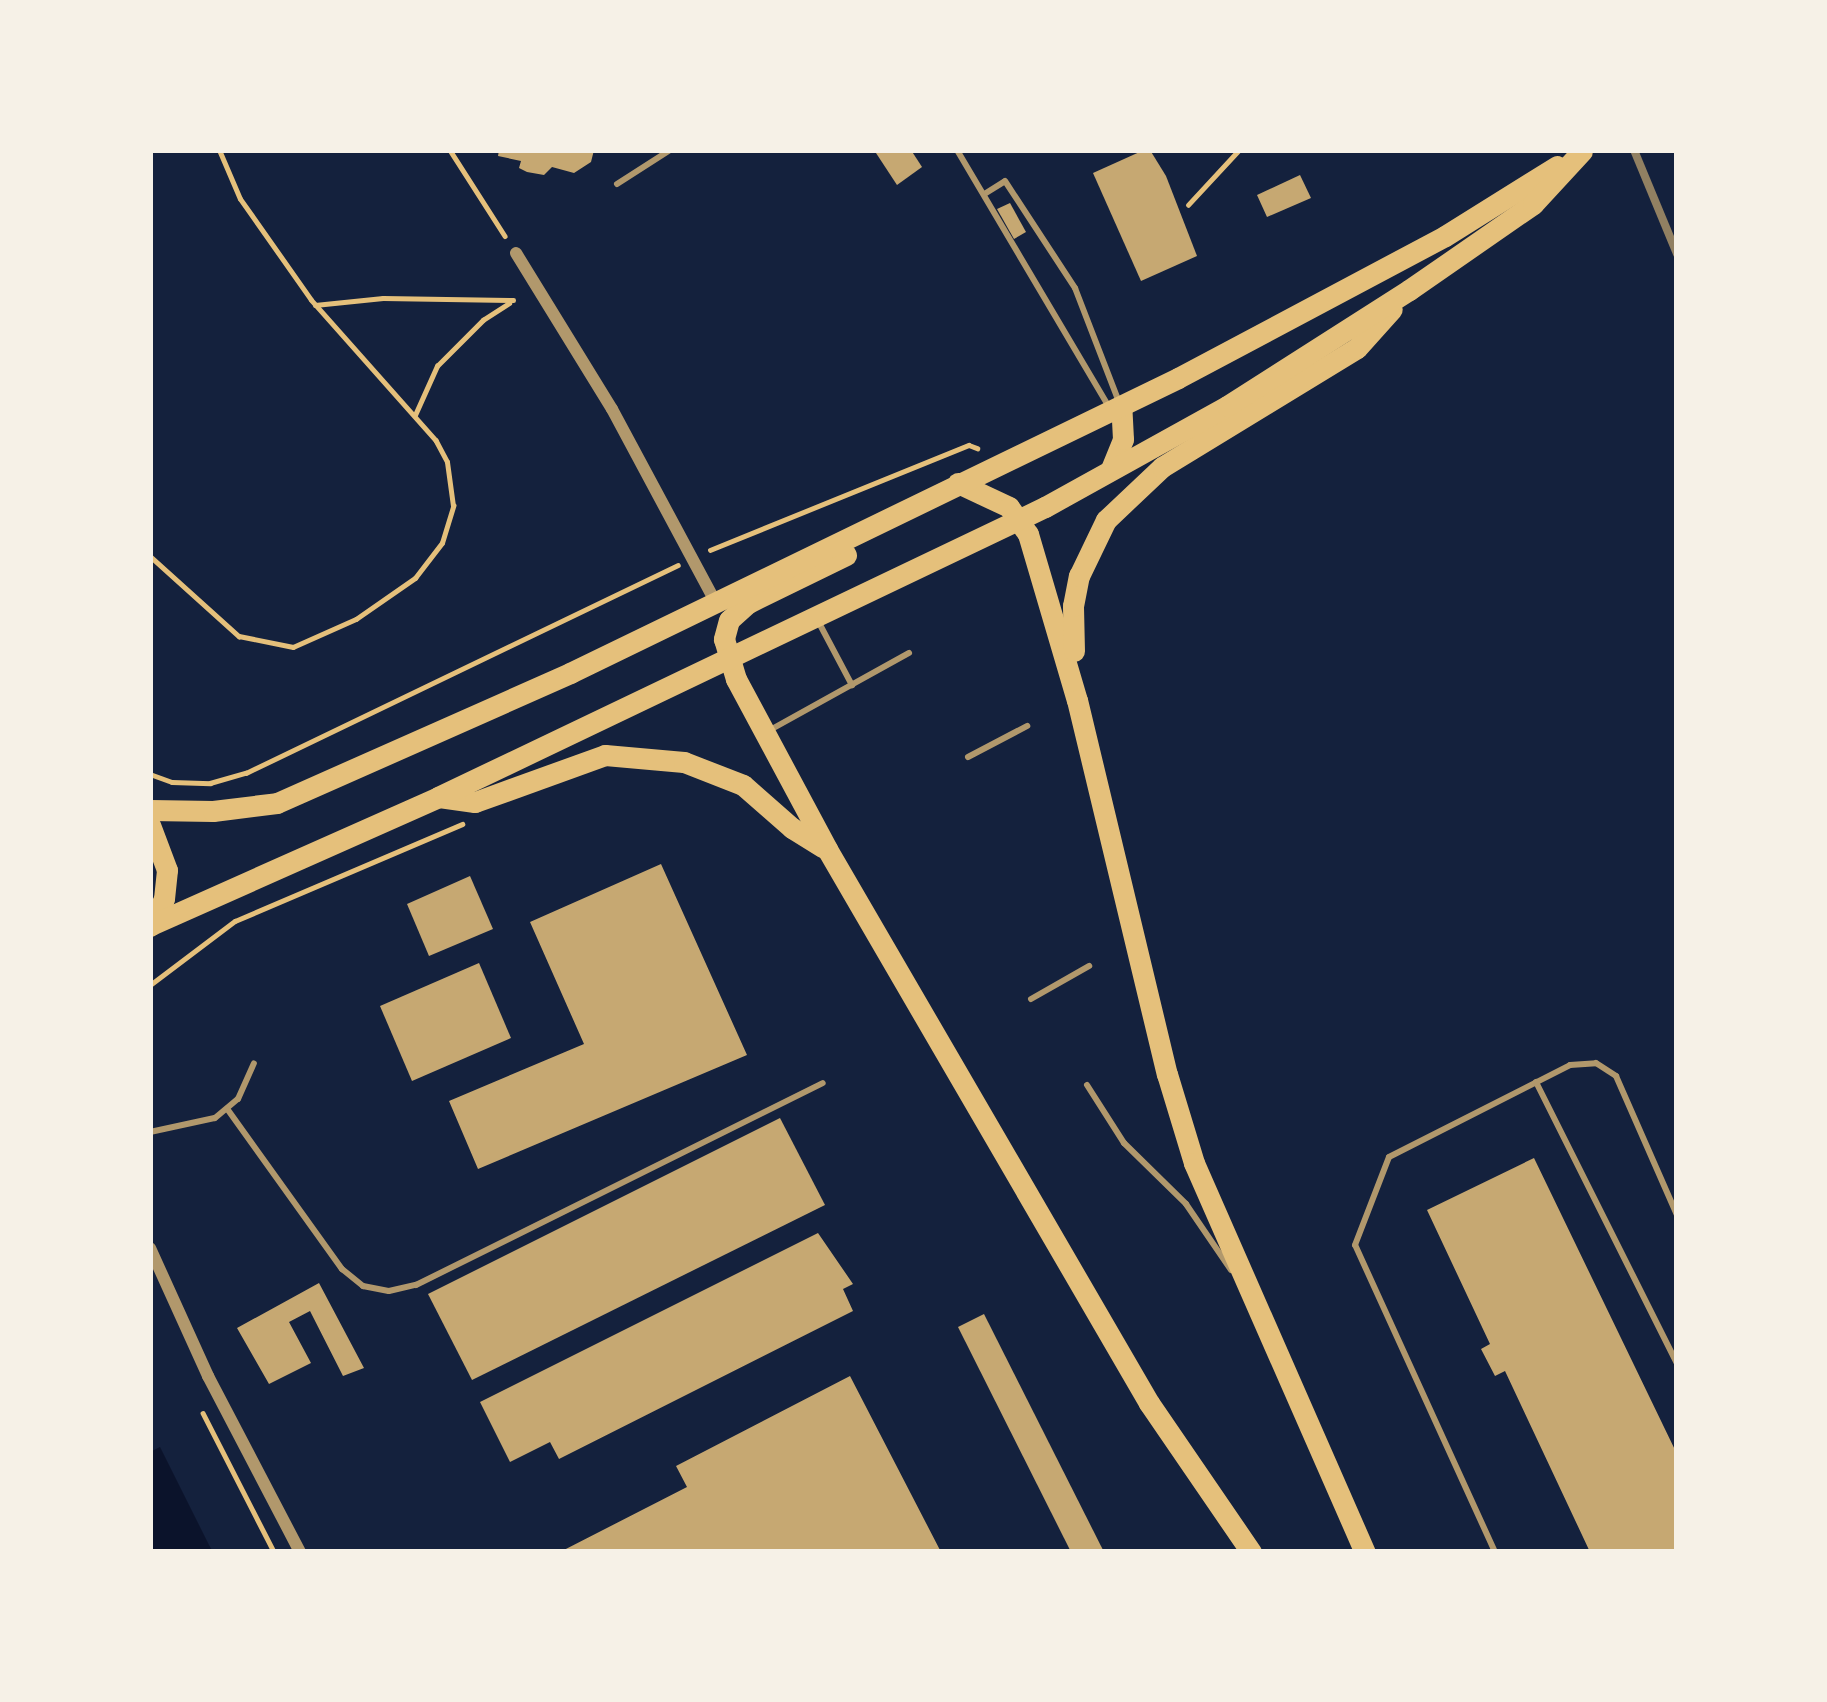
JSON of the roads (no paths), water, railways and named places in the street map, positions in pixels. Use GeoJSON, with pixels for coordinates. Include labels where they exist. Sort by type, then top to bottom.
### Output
{"type":"FeatureCollection","features":[{"type":"Feature","properties":{"kind":"main road"},"geometry":{"type":"LineString","coordinates":[[151,926],[438,797],[1020,518],[1112,469],[1227,406],[1408,290],[1532,204],[1582,151]]}},
{"type":"Feature","properties":{"kind":"main road"},"geometry":{"type":"LineString","coordinates":[[150,810],[230,810],[301,794],[570,673],[1116,408],[1396,263],[1582,151]]}},
{"type":"Feature","properties":{"kind":"main road"},"geometry":{"type":"LineString","coordinates":[[1077,700],[1073,606],[1090,546],[1106,520],[1162,467],[1357,348],[1408,290]]}},
{"type":"Feature","properties":{"kind":"main road"},"geometry":{"type":"LineString","coordinates":[[1112,469],[1123,439],[1116,408]]}},
{"type":"Feature","properties":{"kind":"main road"},"geometry":{"type":"LineString","coordinates":[[958,483],[998,500],[1020,518],[1048,594],[1077,700],[1167,1074],[1194,1163],[1365,1552]]}},
{"type":"Feature","properties":{"kind":"main road"},"geometry":{"type":"LineString","coordinates":[[920,505],[881,538],[748,603],[729,620],[727,657],[762,735],[1149,1403],[1251,1552]]}},
{"type":"Feature","properties":{"kind":"main road"},"geometry":{"type":"LineString","coordinates":[[438,797],[475,802],[605,754],[684,762],[743,785],[792,829],[827,849]]}},
{"type":"Feature","properties":{"kind":"main road"},"geometry":{"type":"LineString","coordinates":[[150,825],[167,870],[164,899],[151,926]]}},
{"type":"Feature","properties":{"kind":"street"},"geometry":{"type":"LineString","coordinates":[[516,253],[716,601]]}},
{"type":"Feature","properties":{"kind":"street"},"geometry":{"type":"LineString","coordinates":[[150,1248],[208,1376],[300,1552]]}},
{"type":"Feature","properties":{"kind":"lane"},"geometry":{"type":"LineString","coordinates":[[617,184],[670,150]]}},
{"type":"Feature","properties":{"kind":"lane"},"geometry":{"type":"LineString","coordinates":[[957,150],[1116,408]]}},
{"type":"Feature","properties":{"kind":"lane"},"geometry":{"type":"LineString","coordinates":[[986,193],[1005,181],[1075,287],[1116,408]]}},
{"type":"Feature","properties":{"kind":"lane"},"geometry":{"type":"LineString","coordinates":[[815,617],[852,685]]}},
{"type":"Feature","properties":{"kind":"lane"},"geometry":{"type":"LineString","coordinates":[[762,735],[909,653]]}},
{"type":"Feature","properties":{"kind":"lane"},"geometry":{"type":"LineString","coordinates":[[968,758],[1027,726]]}},
{"type":"Feature","properties":{"kind":"lane"},"geometry":{"type":"LineString","coordinates":[[1031,999],[1089,966]]}},
{"type":"Feature","properties":{"kind":"lane"},"geometry":{"type":"LineString","coordinates":[[150,1132],[198,1126],[228,1110],[254,1063]]}},
{"type":"Feature","properties":{"kind":"lane"},"geometry":{"type":"LineString","coordinates":[[1495,1552],[1355,1245],[1389,1157],[1570,1065],[1596,1063],[1616,1076],[1677,1215]]}},
{"type":"Feature","properties":{"kind":"lane"},"geometry":{"type":"LineString","coordinates":[[228,1110],[342,1269],[363,1286],[389,1291],[445,1271],[823,1082]]}},
{"type":"Feature","properties":{"kind":"lane"},"geometry":{"type":"LineString","coordinates":[[1536,1082],[1677,1364]]}},
{"type":"Feature","properties":{"kind":"lane"},"geometry":{"type":"LineString","coordinates":[[1087,1085],[1124,1143],[1186,1204],[1250,1297]]}},
{"type":"Feature","properties":{"kind":"water"},"geometry":{"type":"Polygon","coordinates":[[[160,1447],[213,1552],[150,1552],[150,1452],[160,1447]]]}},
{"type":"Feature","properties":{"kind":"railway"},"geometry":{"type":"LineString","coordinates":[[1634,150],[1677,254]]}}]}
